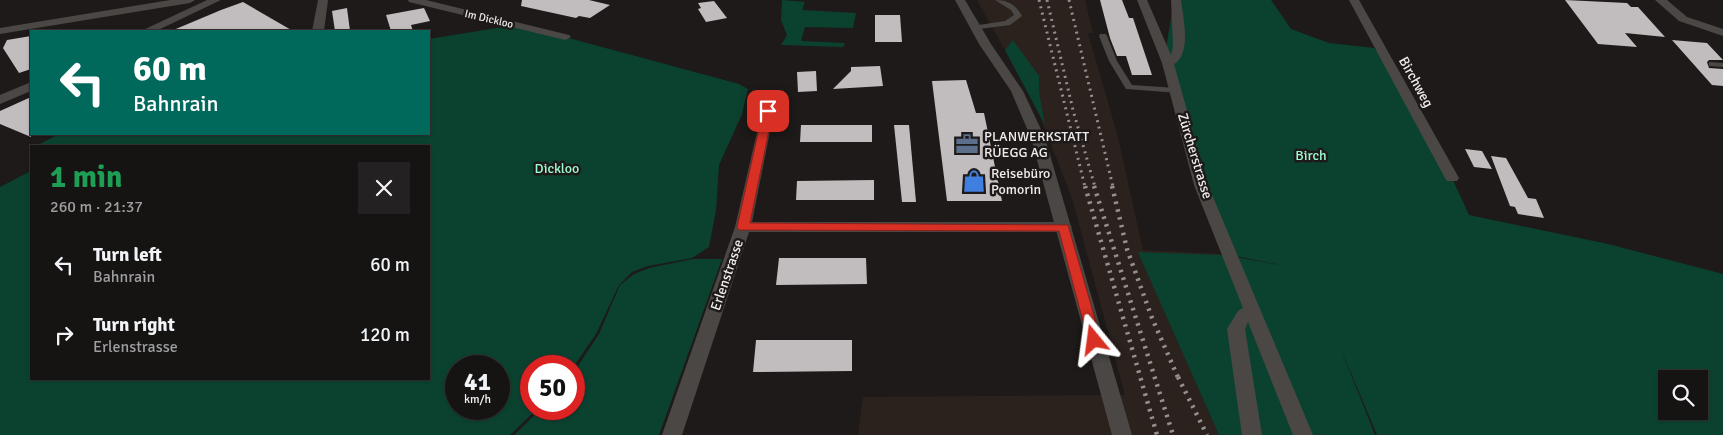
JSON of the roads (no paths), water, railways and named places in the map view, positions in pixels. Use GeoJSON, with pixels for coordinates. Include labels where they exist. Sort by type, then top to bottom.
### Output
{"type":"FeatureCollection","features":[{"type":"Feature","properties":{"kind":"street"},"geometry":{"type":"LineString","coordinates":[[0,31],[189,0]]}},
{"type":"Feature","properties":{"kind":"street"},"geometry":{"type":"LineString","coordinates":[[149,30],[216,0]]}},
{"type":"Feature","properties":{"kind":"street"},"geometry":{"type":"LineString","coordinates":[[318,30],[323,0]]}},
{"type":"Feature","properties":{"kind":"street","name":"Im Dickloo"},"geometry":{"type":"LineString","coordinates":[[413,0],[565,37]]}},
{"type":"Feature","properties":{"kind":"street"},"geometry":{"type":"LineString","coordinates":[[960,0],[975,28],[1017,92],[1038,138],[1122,435]]}},
{"type":"Feature","properties":{"kind":"street","name":"Zürcherstrasse"},"geometry":{"type":"LineString","coordinates":[[1142,0],[1168,63],[1201,185],[1304,435]]}},
{"type":"Feature","properties":{"kind":"street"},"geometry":{"type":"LineString","coordinates":[[1168,63],[1176,58],[1180,47],[1176,0]]}},
{"type":"Feature","properties":{"kind":"street","name":"Birchweg"},"geometry":{"type":"LineString","coordinates":[[1354,0],[1452,178]]}},
{"type":"Feature","properties":{"kind":"street"},"geometry":{"type":"LineString","coordinates":[[1660,0],[1684,19],[1723,33]]}},
{"type":"Feature","properties":{"kind":"street"},"geometry":{"type":"LineString","coordinates":[[0,100],[30,86]]}},
{"type":"Feature","properties":{"kind":"street","name":"Erlenstrasse"},"geometry":{"type":"LineString","coordinates":[[672,435],[743,227],[768,111]]}},
{"type":"Feature","properties":{"kind":"street"},"geometry":{"type":"LineString","coordinates":[[743,227],[1064,227]]}},
{"type":"Feature","properties":{"kind":"street"},"geometry":{"type":"LineString","coordinates":[[1252,310],[1244,316],[1236,329],[1252,435]]}},
{"type":"Feature","properties":{"kind":"lane"},"geometry":{"type":"LineString","coordinates":[[975,28],[1007,23],[1018,16],[1014,9],[998,0]]}},
{"type":"Feature","properties":{"kind":"lane"},"geometry":{"type":"LineString","coordinates":[[1103,36],[1113,61],[1128,87],[1176,91]]}},
{"type":"Feature","properties":{"kind":"lane"},"geometry":{"type":"LineString","coordinates":[[1712,64],[1723,65]]}},
{"type":"Feature","properties":{"kind":"railway"},"geometry":{"type":"LineString","coordinates":[[1039,0],[1085,187]]}},
{"type":"Feature","properties":{"kind":"railway"},"geometry":{"type":"LineString","coordinates":[[1047,0],[1073,110],[1095,187]]}},
{"type":"Feature","properties":{"kind":"railway"},"geometry":{"type":"LineString","coordinates":[[1069,0],[1113,187]]}},
{"type":"Feature","properties":{"kind":"railway"},"geometry":{"type":"LineString","coordinates":[[1085,186],[1157,435]]}},
{"type":"Feature","properties":{"kind":"railway"},"geometry":{"type":"LineString","coordinates":[[1094,186],[1173,435]]}},
{"type":"Feature","properties":{"kind":"railway"},"geometry":{"type":"LineString","coordinates":[[1112,186],[1127,249],[1152,318],[1180,382]]}},
{"type":"Feature","properties":{"kind":"railway"},"geometry":{"type":"LineString","coordinates":[[1178,377],[1207,435]]}},
{"type":"Feature","properties":{"kind":"place","name":"PLANWERKSTATT RÜEGG AG"},"geometry":{"type":"Point","coordinates":[967,144]}},
{"type":"Feature","properties":{"kind":"place","name":"Reisebüro Pomorin"},"geometry":{"type":"Point","coordinates":[974,181]}},
{"type":"Feature","properties":{"kind":"park label","name":"Birch"},"geometry":{"type":"Point","coordinates":[1311,155]}},
{"type":"Feature","properties":{"kind":"park label","name":"Dickloo"},"geometry":{"type":"Point","coordinates":[557,168]}}]}
